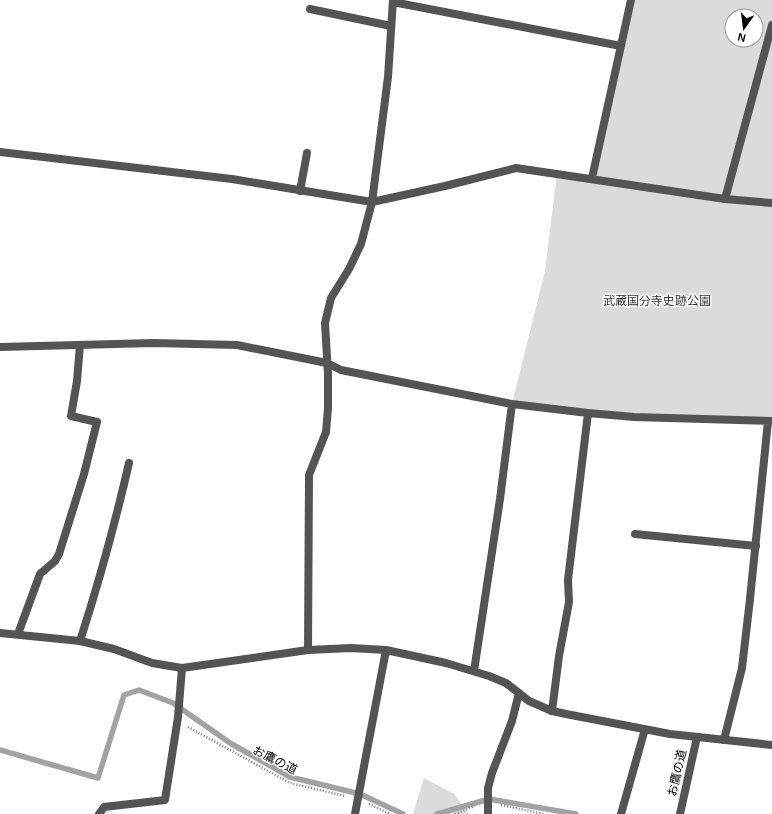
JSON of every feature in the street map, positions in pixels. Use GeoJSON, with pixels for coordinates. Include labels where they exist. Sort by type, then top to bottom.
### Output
{"type":"FeatureCollection","features":[{"type":"Feature","properties":{"kind":"street"},"geometry":{"type":"LineString","coordinates":[[592,178],[631,0]]}},
{"type":"Feature","properties":{"kind":"street"},"geometry":{"type":"LineString","coordinates":[[308,650],[309,475],[326,432],[328,408],[325,323],[331,298],[361,244],[372,202],[388,77],[393,1],[621,46]]}},
{"type":"Feature","properties":{"kind":"street"},"geometry":{"type":"LineString","coordinates":[[310,9],[391,26]]}},
{"type":"Feature","properties":{"kind":"street"},"geometry":{"type":"LineString","coordinates":[[725,199],[772,25]]}},
{"type":"Feature","properties":{"kind":"street"},"geometry":{"type":"LineString","coordinates":[[0,152],[232,179],[372,202],[445,186],[516,168],[592,178],[725,199],[772,203]]}},
{"type":"Feature","properties":{"kind":"street"},"geometry":{"type":"LineString","coordinates":[[300,191],[307,153]]}},
{"type":"Feature","properties":{"kind":"street"},"geometry":{"type":"LineString","coordinates":[[0,347],[154,342],[237,345],[327,363],[341,370],[512,404],[634,417],[770,421],[742,668],[724,740]]}},
{"type":"Feature","properties":{"kind":"street"},"geometry":{"type":"LineString","coordinates":[[18,634],[40,574],[55,561],[59,554],[84,474],[97,422],[71,416],[77,381],[80,345]]}},
{"type":"Feature","properties":{"kind":"street"},"geometry":{"type":"LineString","coordinates":[[474,671],[500,499],[512,404]]}},
{"type":"Feature","properties":{"kind":"street"},"geometry":{"type":"LineString","coordinates":[[552,711],[559,656],[569,602],[568,580],[588,413]]}},
{"type":"Feature","properties":{"kind":"street"},"geometry":{"type":"LineString","coordinates":[[80,641],[113,531],[129,463]]}},
{"type":"Feature","properties":{"kind":"street"},"geometry":{"type":"LineString","coordinates":[[635,534],[756,546]]}},
{"type":"Feature","properties":{"kind":"street"},"geometry":{"type":"LineString","coordinates":[[0,633],[80,641],[114,649],[152,663],[182,668],[308,650],[351,648],[386,650],[446,663],[474,671],[506,683],[529,701],[552,711],[670,734],[772,745]]}},
{"type":"Feature","properties":{"kind":"street"},"geometry":{"type":"LineString","coordinates":[[355,814],[386,650]]}},
{"type":"Feature","properties":{"kind":"street"},"geometry":{"type":"LineString","coordinates":[[99,814],[104,807],[165,800],[178,719],[182,668]]}},
{"type":"Feature","properties":{"kind":"street"},"geometry":{"type":"LineString","coordinates":[[488,814],[488,788],[492,773],[512,721],[519,693]]}},
{"type":"Feature","properties":{"kind":"street"},"geometry":{"type":"LineString","coordinates":[[621,814],[645,729]]}},
{"type":"Feature","properties":{"kind":"street","name":"お鷹の道"},"geometry":{"type":"LineString","coordinates":[[680,814],[697,737]]}},
{"type":"Feature","properties":{"kind":"path","name":"お鷹の道"},"geometry":{"type":"LineString","coordinates":[[178,719],[290,783],[359,799],[390,814]]}},
{"type":"Feature","properties":{"kind":"green space","name":"武蔵国分寺史跡公園"},"geometry":{"type":"Polygon","coordinates":[[[631,0],[772,0],[772,421],[688,419],[512,404],[545,271],[557,173],[592,178],[631,0]]]}},
{"type":"Feature","properties":{"kind":"green space"},"geometry":{"type":"Polygon","coordinates":[[[424,778],[454,794],[469,814],[413,814],[424,778]]]}},
{"type":"Feature","properties":{"kind":"waterway"},"geometry":{"type":"LineString","coordinates":[[0,750],[98,778],[124,695],[139,690],[173,703],[230,743],[290,777],[360,794],[403,814]]}},
{"type":"Feature","properties":{"kind":"waterway"},"geometry":{"type":"LineString","coordinates":[[437,814],[489,799],[576,814]]}}]}
